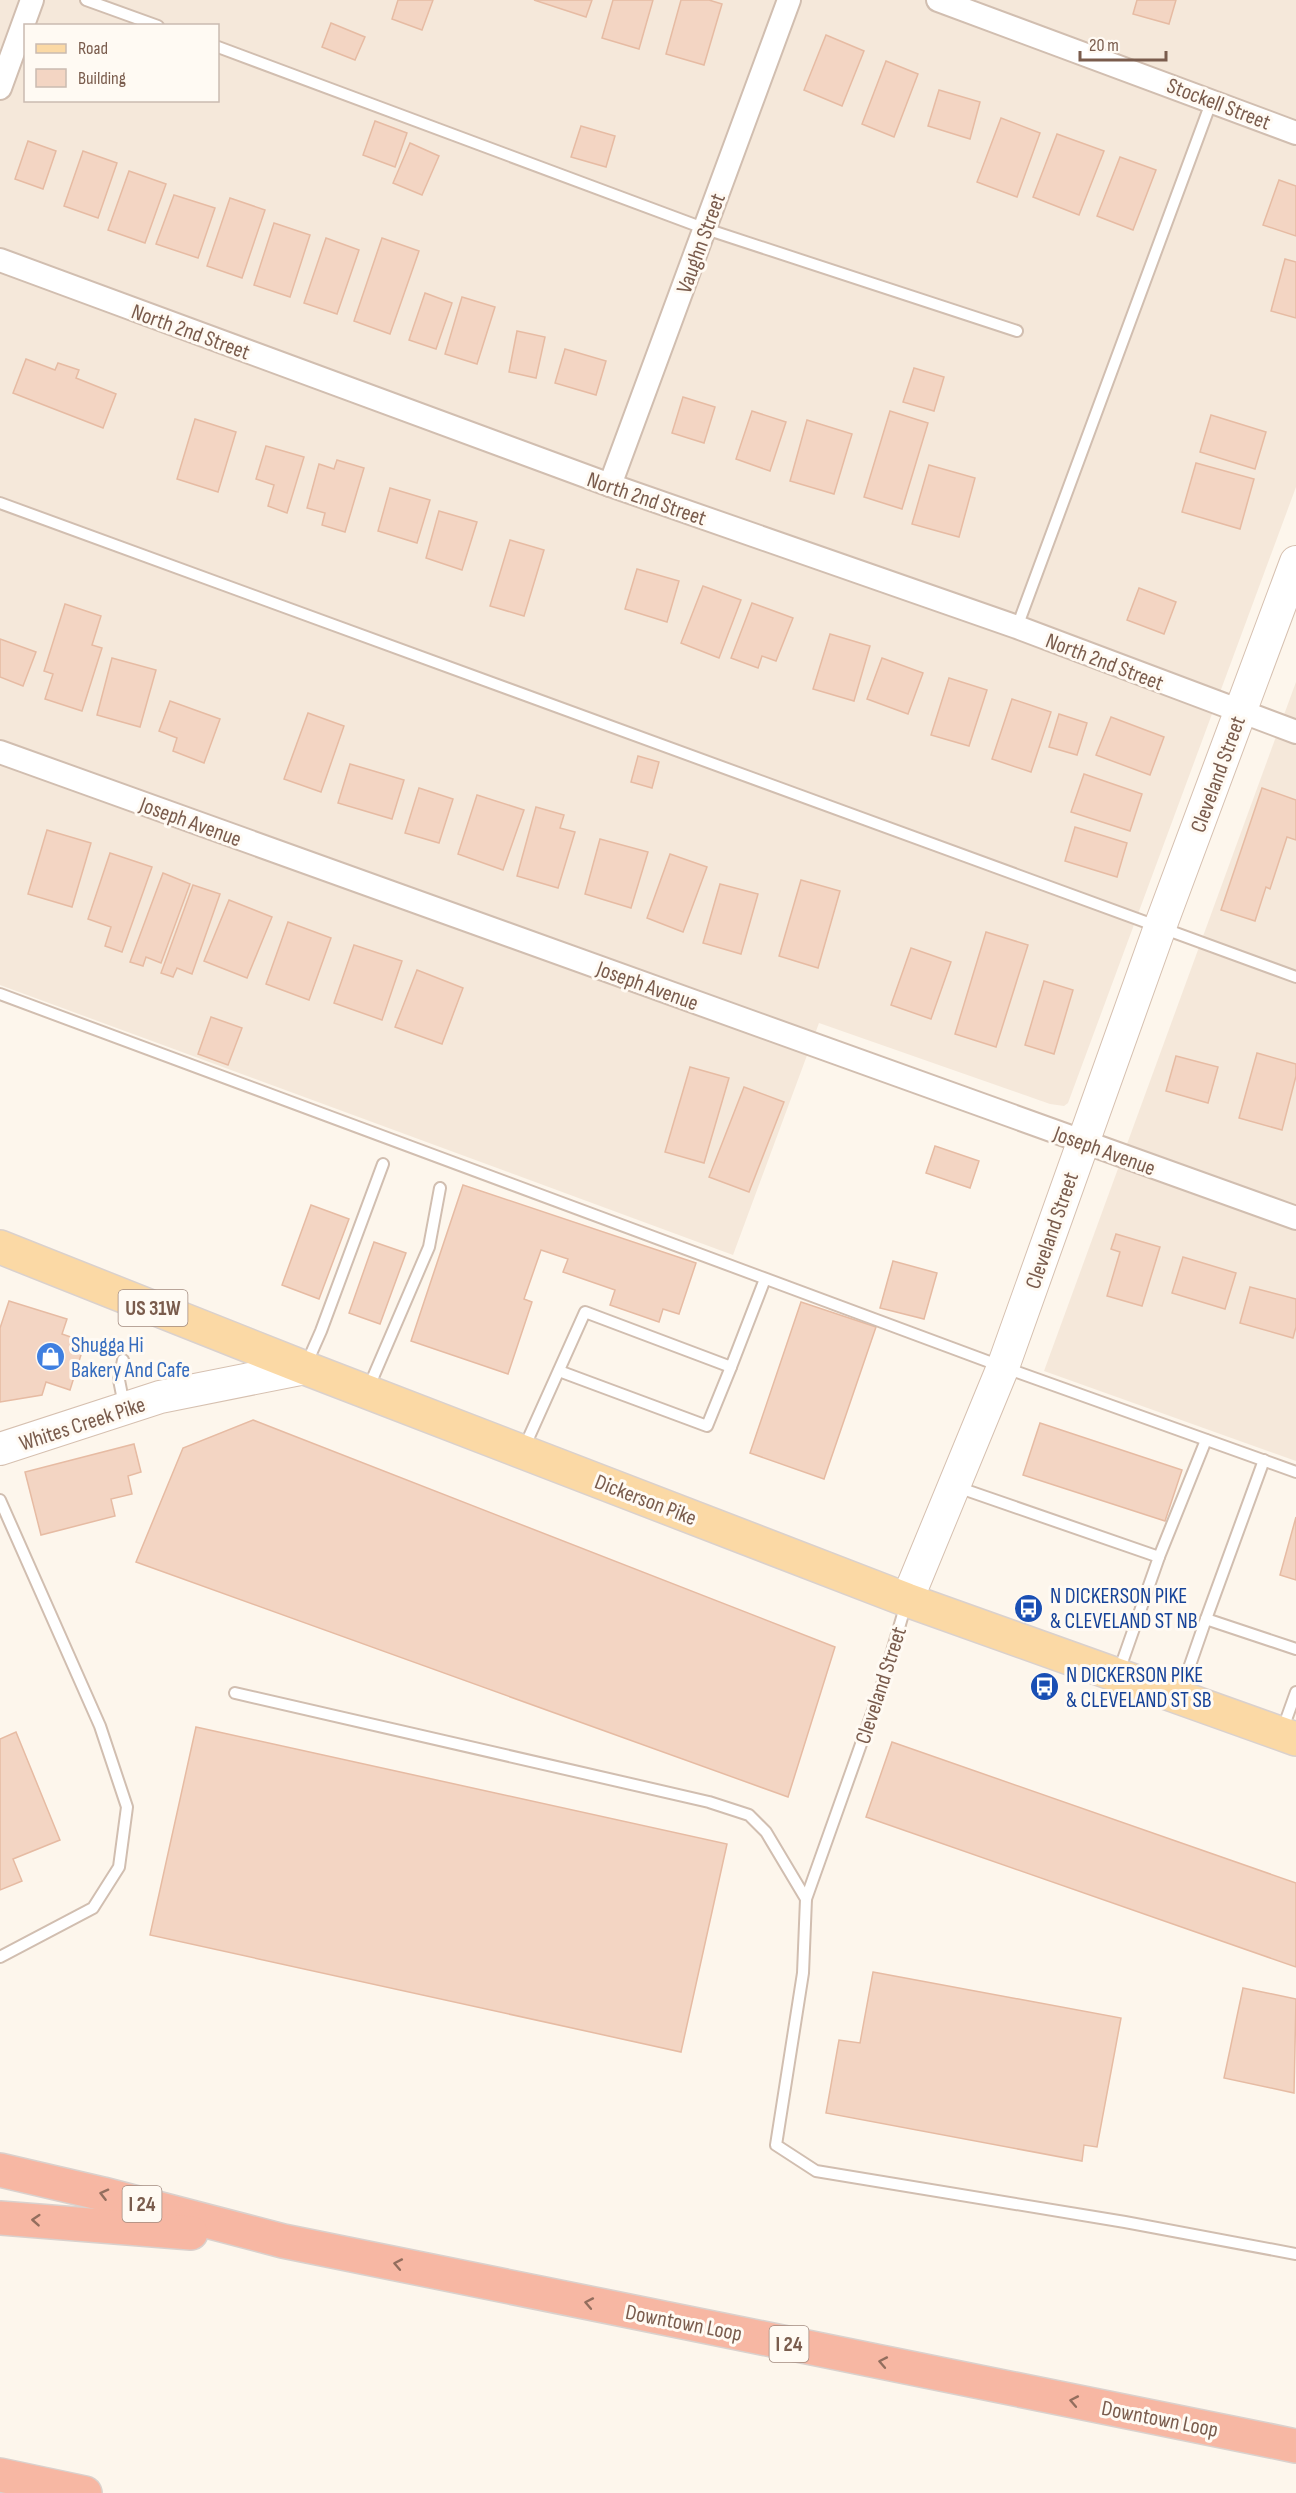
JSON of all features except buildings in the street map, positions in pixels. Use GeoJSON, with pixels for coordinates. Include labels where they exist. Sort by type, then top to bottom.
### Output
{"type":"FeatureCollection","features":[{"type":"Feature","properties":{"kind":"highway","name":"I 24"},"geometry":{"type":"LineString","coordinates":[[0,2170],[104,2194],[283,2241]]}},
{"type":"Feature","properties":{"kind":"highway"},"geometry":{"type":"LineString","coordinates":[[0,2218],[283,2241]]}},
{"type":"Feature","properties":{"kind":"highway","name":"Downtown Loop"},"geometry":{"type":"LineString","coordinates":[[283,2241],[1296,2446]]}},
{"type":"Feature","properties":{"kind":"highway"},"geometry":{"type":"LineString","coordinates":[[0,2475],[85,2493]]}},
{"type":"Feature","properties":{"kind":"main road","name":"Cleveland Street"},"geometry":{"type":"LineString","coordinates":[[908,1600],[1003,1367],[1160,927],[1296,562]]}},
{"type":"Feature","properties":{"kind":"main road","name":"Dickerson Pike"},"geometry":{"type":"LineString","coordinates":[[0,1247],[305,1368],[908,1600],[1289,1737]]}},
{"type":"Feature","properties":{"kind":"main road","name":"Whites Creek Pike"},"geometry":{"type":"LineString","coordinates":[[0,1449],[160,1397],[305,1368]]}},
{"type":"Feature","properties":{"kind":"street"},"geometry":{"type":"LineString","coordinates":[[0,88],[32,0]]}},
{"type":"Feature","properties":{"kind":"street","name":"Vaughn Street"},"geometry":{"type":"LineString","coordinates":[[610,486],[789,0]]}},
{"type":"Feature","properties":{"kind":"street","name":"Stockell Street"},"geometry":{"type":"LineString","coordinates":[[938,0],[1296,133]]}},
{"type":"Feature","properties":{"kind":"street","name":"North 2nd Street"},"geometry":{"type":"LineString","coordinates":[[0,260],[610,486],[1017,627],[1296,732]]}},
{"type":"Feature","properties":{"kind":"street","name":"Joseph Avenue"},"geometry":{"type":"LineString","coordinates":[[0,752],[1296,1218]]}},
{"type":"Feature","properties":{"kind":"lane"},"geometry":{"type":"LineString","coordinates":[[86,0],[152,24]]}},
{"type":"Feature","properties":{"kind":"lane"},"geometry":{"type":"LineString","coordinates":[[219,47],[706,228],[1017,331]]}},
{"type":"Feature","properties":{"kind":"lane"},"geometry":{"type":"LineString","coordinates":[[1017,627],[1212,100]]}},
{"type":"Feature","properties":{"kind":"lane"},"geometry":{"type":"LineString","coordinates":[[0,503],[1296,977]]}},
{"type":"Feature","properties":{"kind":"lane"},"geometry":{"type":"LineString","coordinates":[[0,994],[1003,1367],[1296,1472]]}},
{"type":"Feature","properties":{"kind":"lane"},"geometry":{"type":"LineString","coordinates":[[305,1368],[383,1164]]}},
{"type":"Feature","properties":{"kind":"lane"},"geometry":{"type":"LineString","coordinates":[[367,1392],[429,1247],[440,1188]]}},
{"type":"Feature","properties":{"kind":"lane"},"geometry":{"type":"LineString","coordinates":[[559,1371],[707,1426],[765,1279]]}},
{"type":"Feature","properties":{"kind":"lane"},"geometry":{"type":"LineString","coordinates":[[523,1451],[585,1312],[731,1366]]}},
{"type":"Feature","properties":{"kind":"lane"},"geometry":{"type":"LineString","coordinates":[[123,1360],[119,1380],[125,1408]]}},
{"type":"Feature","properties":{"kind":"lane"},"geometry":{"type":"LineString","coordinates":[[1118,1675],[1160,1557],[1206,1440]]}},
{"type":"Feature","properties":{"kind":"lane"},"geometry":{"type":"LineString","coordinates":[[1179,1697],[1264,1460]]}},
{"type":"Feature","properties":{"kind":"lane"},"geometry":{"type":"LineString","coordinates":[[954,1486],[1160,1557]]}},
{"type":"Feature","properties":{"kind":"lane"},"geometry":{"type":"LineString","coordinates":[[0,1500],[100,1726],[128,1807],[119,1867],[93,1908],[0,1957]]}},
{"type":"Feature","properties":{"kind":"lane","name":"Cleveland Street"},"geometry":{"type":"LineString","coordinates":[[908,1600],[882,1685],[806,1899],[803,1972],[776,2145],[816,2171],[1125,2222],[1296,2254]]}},
{"type":"Feature","properties":{"kind":"lane"},"geometry":{"type":"LineString","coordinates":[[1206,1619],[1296,1649]]}},
{"type":"Feature","properties":{"kind":"lane"},"geometry":{"type":"LineString","coordinates":[[1289,1737],[1296,1692]]}},
{"type":"Feature","properties":{"kind":"lane"},"geometry":{"type":"LineString","coordinates":[[235,1693],[709,1802],[749,1815],[766,1832],[806,1899]]}},
{"type":"Feature","properties":{"kind":"shaded area"},"geometry":{"type":"Polygon","coordinates":[[[0,0],[1296,0],[1296,487],[1068,1103],[1064,1106],[1050,1104],[819,1023],[733,1255],[0,985],[0,0]]]}},
{"type":"Feature","properties":{"kind":"shaded area"},"geometry":{"type":"Polygon","coordinates":[[[1296,682],[1296,1461],[1044,1371],[1296,682]]]}},
{"type":"Feature","properties":{"kind":"place","name":"Shugga Hi Bakery And Cafe"},"geometry":{"type":"Point","coordinates":[50,1357]}},
{"type":"Feature","properties":{"kind":"place","name":"N DICKERSON PIKE & CLEVELAND ST NB"},"geometry":{"type":"Point","coordinates":[1029,1608]}},
{"type":"Feature","properties":{"kind":"place","name":"N DICKERSON PIKE & CLEVELAND ST SB"},"geometry":{"type":"Point","coordinates":[1045,1687]}}]}
